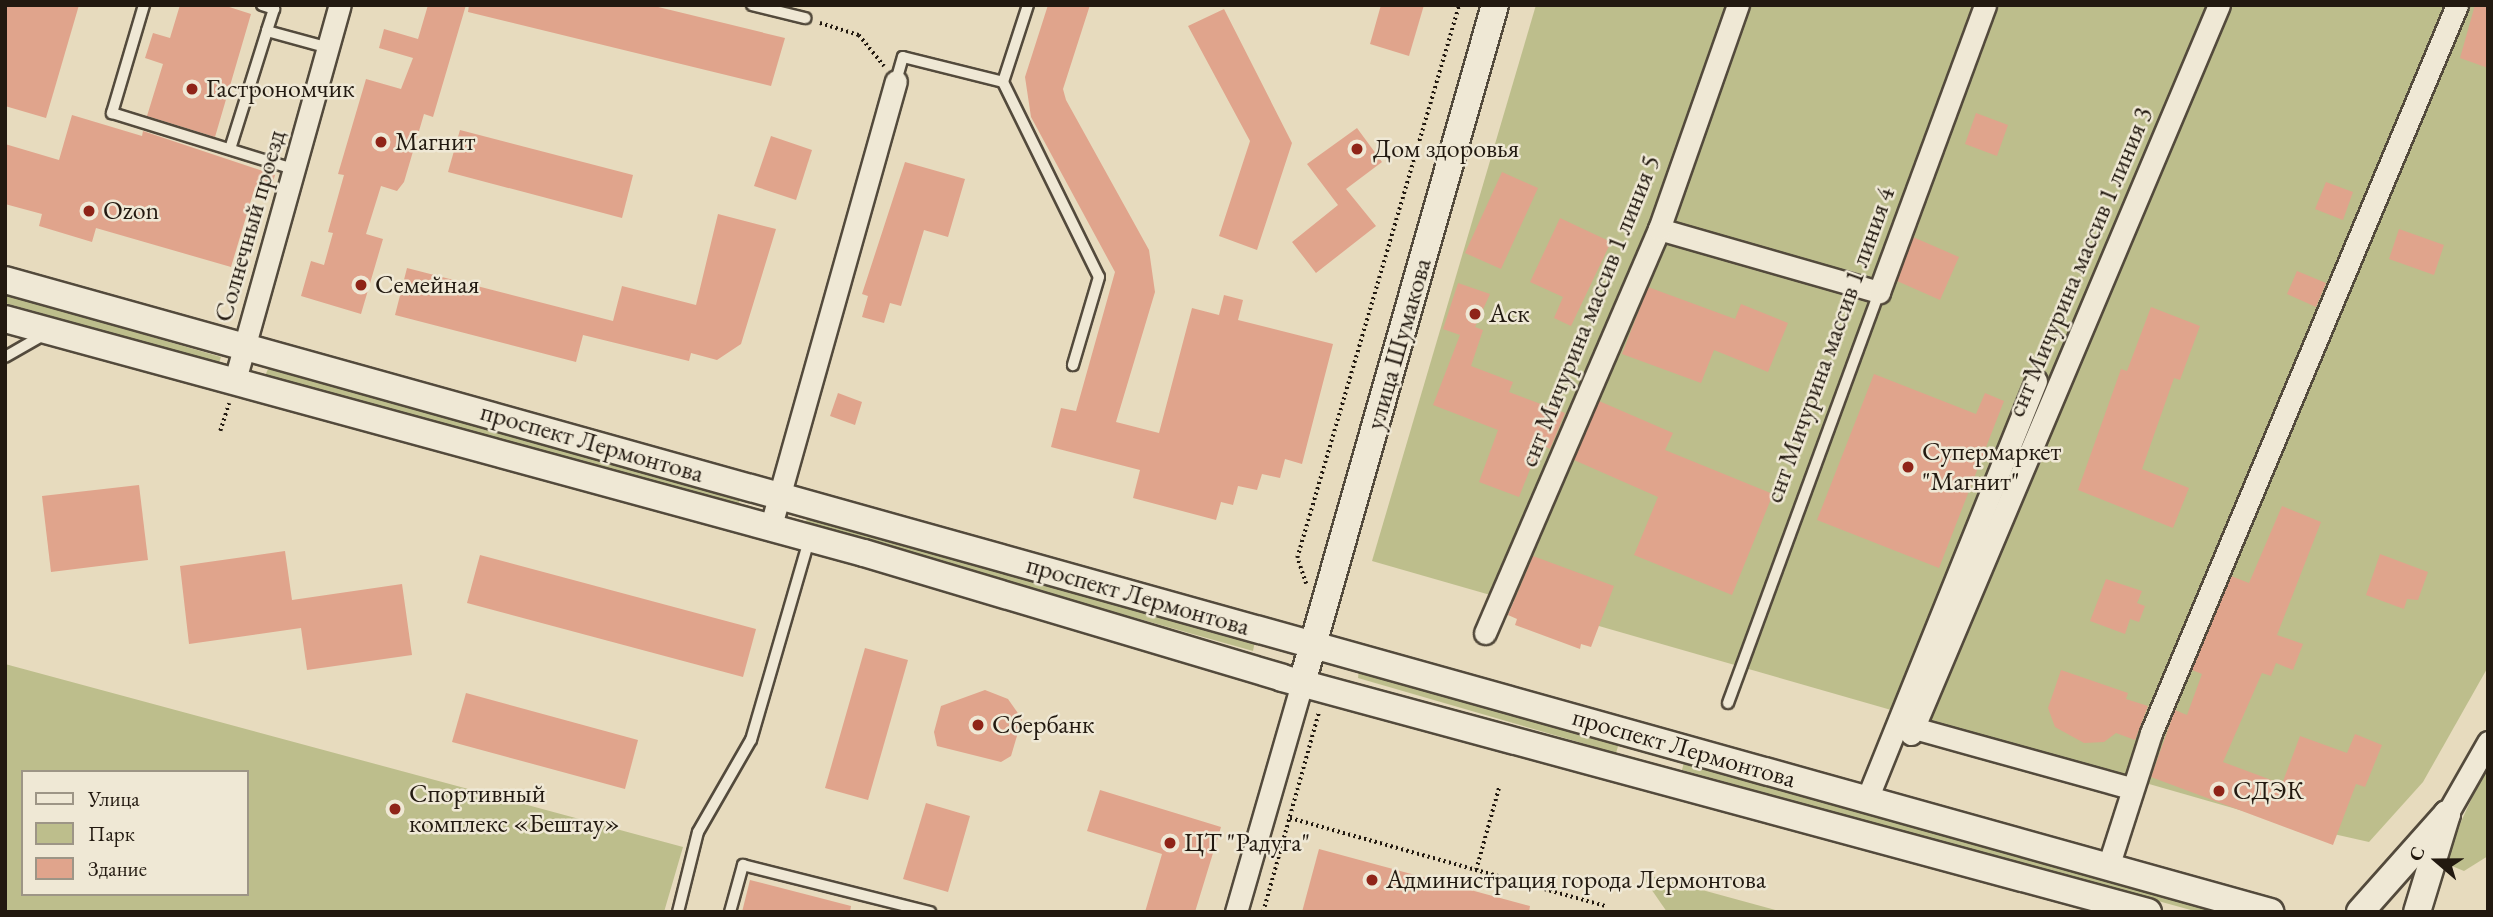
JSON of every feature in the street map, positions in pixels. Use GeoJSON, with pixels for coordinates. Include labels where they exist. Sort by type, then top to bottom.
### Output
{"type":"FeatureCollection","features":[{"type":"Feature","properties":{"kind":"street","name":"Солнечный проезд"},"geometry":{"type":"LineString","coordinates":[[235,380],[296,170],[340,5]]}},
{"type":"Feature","properties":{"kind":"street","name":"улица Шумакова"},"geometry":{"type":"LineString","coordinates":[[1313,685],[1311,644],[1495,5]]}},
{"type":"Feature","properties":{"kind":"street","name":"снт Мичурина массив 1 линия 5"},"geometry":{"type":"LineString","coordinates":[[1485,633],[1659,229],[1738,5]]}},
{"type":"Feature","properties":{"kind":"street","name":"снт Мичурина массив 1 линия 4"},"geometry":{"type":"LineString","coordinates":[[1879,292],[1984,5]]}},
{"type":"Feature","properties":{"kind":"street","name":"снт Мичурина массив 1 линия 3"},"geometry":{"type":"LineString","coordinates":[[2130,788],[1912,731],[2219,5]]}},
{"type":"Feature","properties":{"kind":"street"},"geometry":{"type":"LineString","coordinates":[[2108,867],[2130,788],[2457,5]]}},
{"type":"Feature","properties":{"kind":"street"},"geometry":{"type":"LineString","coordinates":[[770,529],[782,496],[896,81]]}},
{"type":"Feature","properties":{"kind":"street"},"geometry":{"type":"LineString","coordinates":[[1659,229],[1879,292]]}},
{"type":"Feature","properties":{"kind":"street","name":"проспект Лермонтова"},"geometry":{"type":"LineString","coordinates":[[5,280],[2270,912]]}},
{"type":"Feature","properties":{"kind":"street","name":"проспект Лермонтова"},"geometry":{"type":"LineString","coordinates":[[5,319],[770,529],[1313,685],[2148,912]]}},
{"type":"Feature","properties":{"kind":"street"},"geometry":{"type":"LineString","coordinates":[[1867,799],[2036,381]]}},
{"type":"Feature","properties":{"kind":"street"},"geometry":{"type":"LineString","coordinates":[[1236,912],[1313,685]]}},
{"type":"Feature","properties":{"kind":"street"},"geometry":{"type":"LineString","coordinates":[[2360,912],[2447,814],[2488,742]]}},
{"type":"Feature","properties":{"kind":"street"},"geometry":{"type":"LineString","coordinates":[[2417,912],[2447,814]]}},
{"type":"Feature","properties":{"kind":"street"},"geometry":{"type":"LineString","coordinates":[[2368,912],[2382,912]]}},
{"type":"Feature","properties":{"kind":"lane"},"geometry":{"type":"LineString","coordinates":[[144,5],[112,113],[296,170]]}},
{"type":"Feature","properties":{"kind":"lane"},"geometry":{"type":"LineString","coordinates":[[230,149],[274,9],[262,5]]}},
{"type":"Feature","properties":{"kind":"lane"},"geometry":{"type":"LineString","coordinates":[[752,5],[805,18]]}},
{"type":"Feature","properties":{"kind":"lane"},"geometry":{"type":"LineString","coordinates":[[1028,5],[1003,82],[1099,277],[1073,365]]}},
{"type":"Feature","properties":{"kind":"lane"},"geometry":{"type":"LineString","coordinates":[[267,31],[329,48]]}},
{"type":"Feature","properties":{"kind":"lane"},"geometry":{"type":"LineString","coordinates":[[896,81],[903,57],[1003,82]]}},
{"type":"Feature","properties":{"kind":"lane","name":"снт Мичурина массив 1 линия 4"},"geometry":{"type":"LineString","coordinates":[[1728,704],[1879,292]]}},
{"type":"Feature","properties":{"kind":"lane"},"geometry":{"type":"LineString","coordinates":[[5,357],[50,331]]}},
{"type":"Feature","properties":{"kind":"lane"},"geometry":{"type":"LineString","coordinates":[[678,912],[698,832],[751,740],[809,540]]}},
{"type":"Feature","properties":{"kind":"lane"},"geometry":{"type":"LineString","coordinates":[[730,912],[743,864],[930,912]]}},
{"type":"Feature","properties":{"kind":"path"},"geometry":{"type":"LineString","coordinates":[[1307,587],[1297,558],[1459,5]]}},
{"type":"Feature","properties":{"kind":"path"},"geometry":{"type":"LineString","coordinates":[[805,18],[859,35],[896,81]]}},
{"type":"Feature","properties":{"kind":"path"},"geometry":{"type":"LineString","coordinates":[[1263,912],[1290,818],[1313,685]]}},
{"type":"Feature","properties":{"kind":"path"},"geometry":{"type":"LineString","coordinates":[[1476,870],[1499,787]]}},
{"type":"Feature","properties":{"kind":"path"},"geometry":{"type":"LineString","coordinates":[[1290,818],[1606,906]]}},
{"type":"Feature","properties":{"kind":"green space"},"geometry":{"type":"Polygon","coordinates":[[[1536,5],[2488,5],[2488,667],[2423,782],[2369,842],[2285,823],[1372,561],[1536,5]]]}},
{"type":"Feature","properties":{"kind":"green space"},"geometry":{"type":"Polygon","coordinates":[[[5,294],[221,357],[219,363],[5,303],[5,294]]]}},
{"type":"Feature","properties":{"kind":"green space"},"geometry":{"type":"Polygon","coordinates":[[[268,369],[740,499],[738,508],[265,376],[268,369]]]}},
{"type":"Feature","properties":{"kind":"green space"},"geometry":{"type":"Polygon","coordinates":[[[807,519],[1255,641],[1253,651],[805,525],[807,519]]]}},
{"type":"Feature","properties":{"kind":"green space","name":"Спортивный комплекс «Бештау»"},"geometry":{"type":"Polygon","coordinates":[[[5,664],[683,847],[664,912],[5,912],[5,664]]]}},
{"type":"Feature","properties":{"kind":"green space"},"geometry":{"type":"Polygon","coordinates":[[[1359,670],[1619,743],[1616,753],[1358,678],[1359,670]]]}},
{"type":"Feature","properties":{"kind":"green space"},"geometry":{"type":"Polygon","coordinates":[[[1684,762],[2231,912],[2198,912],[1682,770],[1684,762]]]}},
{"type":"Feature","properties":{"kind":"green space"},"geometry":{"type":"Polygon","coordinates":[[[2488,763],[2488,856],[2464,871],[2452,866],[2447,852],[2488,763]]]}},
{"type":"Feature","properties":{"kind":"green space"},"geometry":{"type":"Polygon","coordinates":[[[1640,873],[1783,912],[1667,912],[1640,873]]]}},
{"type":"Feature","properties":{"kind":"building"},"geometry":{"type":"Polygon","coordinates":[[[5,5],[79,5],[46,118],[5,106],[5,5]]]}},
{"type":"Feature","properties":{"kind":"building","name":"Гастрономчик"},"geometry":{"type":"Polygon","coordinates":[[[180,5],[223,5],[251,14],[215,137],[147,116],[163,64],[145,58],[153,33],[170,38],[180,5]]]}},
{"type":"Feature","properties":{"kind":"building"},"geometry":{"type":"Polygon","coordinates":[[[428,5],[466,5],[433,117],[424,114],[404,182],[397,191],[381,186],[366,234],[383,239],[361,314],[301,296],[311,261],[324,265],[333,233],[328,232],[344,175],[338,174],[366,79],[401,89],[413,58],[379,48],[384,29],[418,39],[428,5]]]}},
{"type":"Feature","properties":{"kind":"building"},"geometry":{"type":"Polygon","coordinates":[[[469,5],[650,5],[785,38],[771,86],[468,12],[469,5]]]}},
{"type":"Feature","properties":{"kind":"building"},"geometry":{"type":"Polygon","coordinates":[[[1048,5],[1090,5],[1063,89],[1066,100],[1149,250],[1155,292],[1116,422],[1159,433],[1192,308],[1219,315],[1224,295],[1243,300],[1238,320],[1333,344],[1302,464],[1285,459],[1280,478],[1262,474],[1257,490],[1238,486],[1233,505],[1221,502],[1216,520],[1133,498],[1140,470],[1051,447],[1061,408],[1076,411],[1115,272],[1031,117],[1025,77],[1048,5]]]}},
{"type":"Feature","properties":{"kind":"building"},"geometry":{"type":"Polygon","coordinates":[[[1381,5],[1424,5],[1409,56],[1370,44],[1381,5]]]}},
{"type":"Feature","properties":{"kind":"building"},"geometry":{"type":"Polygon","coordinates":[[[2475,5],[2488,5],[2488,68],[2460,58],[2475,5]]]}},
{"type":"Feature","properties":{"kind":"building"},"geometry":{"type":"Polygon","coordinates":[[[1224,9],[1292,143],[1257,250],[1219,236],[1250,141],[1188,26],[1224,9]]]}},
{"type":"Feature","properties":{"kind":"building"},"geometry":{"type":"Polygon","coordinates":[[[1976,113],[2008,125],[1997,156],[1965,144],[1976,113]]]}},
{"type":"Feature","properties":{"kind":"building"},"geometry":{"type":"Polygon","coordinates":[[[72,115],[142,136],[143,131],[275,175],[270,192],[255,187],[231,267],[96,228],[92,242],[39,226],[42,214],[5,204],[5,144],[59,160],[72,115]]]}},
{"type":"Feature","properties":{"kind":"building"},"geometry":{"type":"Polygon","coordinates":[[[1357,128],[1382,162],[1346,189],[1376,226],[1316,273],[1292,242],[1338,205],[1307,164],[1357,128]]]}},
{"type":"Feature","properties":{"kind":"building"},"geometry":{"type":"Polygon","coordinates":[[[460,130],[633,175],[622,218],[448,172],[460,130]]]}},
{"type":"Feature","properties":{"kind":"building"},"geometry":{"type":"Polygon","coordinates":[[[771,136],[812,150],[796,200],[754,186],[771,136]]]}},
{"type":"Feature","properties":{"kind":"building"},"geometry":{"type":"Polygon","coordinates":[[[905,162],[965,179],[948,237],[924,230],[901,306],[890,303],[884,323],[862,317],[868,296],[862,294],[905,162]]]}},
{"type":"Feature","properties":{"kind":"building"},"geometry":{"type":"Polygon","coordinates":[[[1502,172],[1538,188],[1501,269],[1465,253],[1502,172]]]}},
{"type":"Feature","properties":{"kind":"building"},"geometry":{"type":"Polygon","coordinates":[[[2326,182],[2353,192],[2343,220],[2315,209],[2326,182]]]}},
{"type":"Feature","properties":{"kind":"building"},"geometry":{"type":"Polygon","coordinates":[[[718,214],[776,229],[741,344],[717,360],[691,353],[689,361],[583,335],[576,362],[395,315],[407,268],[613,321],[622,286],[696,305],[718,214]]]}},
{"type":"Feature","properties":{"kind":"building"},"geometry":{"type":"Polygon","coordinates":[[[1560,218],[1611,242],[1571,326],[1554,318],[1563,297],[1530,282],[1560,218]]]}},
{"type":"Feature","properties":{"kind":"building"},"geometry":{"type":"Polygon","coordinates":[[[2399,229],[2444,245],[2434,275],[2389,259],[2399,229]]]}},
{"type":"Feature","properties":{"kind":"building"},"geometry":{"type":"Polygon","coordinates":[[[1913,237],[1959,257],[1940,300],[1897,281],[1913,237]]]}},
{"type":"Feature","properties":{"kind":"building"},"geometry":{"type":"Polygon","coordinates":[[[2297,271],[2326,283],[2316,307],[2287,294],[2297,271]]]}},
{"type":"Feature","properties":{"kind":"building"},"geometry":{"type":"Polygon","coordinates":[[[1458,283],[1490,294],[1475,327],[1483,330],[1471,366],[1513,382],[1509,392],[1565,413],[1550,449],[1540,444],[1519,497],[1479,482],[1498,430],[1433,405],[1460,335],[1443,329],[1458,283]]]}},
{"type":"Feature","properties":{"kind":"building"},"geometry":{"type":"Polygon","coordinates":[[[1648,287],[1735,319],[1741,304],[1788,323],[1768,372],[1714,350],[1701,383],[1622,354],[1648,287]]]}},
{"type":"Feature","properties":{"kind":"building"},"geometry":{"type":"Polygon","coordinates":[[[2151,307],[2200,326],[2180,380],[2174,378],[2142,469],[2189,488],[2173,528],[2078,490],[2121,369],[2127,371],[2151,307]]]}},
{"type":"Feature","properties":{"kind":"building","name":"Супермаркет \"Магнит\""},"geometry":{"type":"Polygon","coordinates":[[[1874,374],[1976,414],[1985,393],[2004,401],[1939,568],[1817,520],[1874,374]]]}},
{"type":"Feature","properties":{"kind":"building"},"geometry":{"type":"Polygon","coordinates":[[[838,393],[862,402],[855,425],[830,416],[838,393]]]}},
{"type":"Feature","properties":{"kind":"building"},"geometry":{"type":"Polygon","coordinates":[[[1599,401],[1673,433],[1665,450],[1773,494],[1732,595],[1634,555],[1658,497],[1574,460],[1599,401]]]}},
{"type":"Feature","properties":{"kind":"building"},"geometry":{"type":"Polygon","coordinates":[[[139,485],[148,560],[51,572],[42,496],[139,485]]]}},
{"type":"Feature","properties":{"kind":"building"},"geometry":{"type":"Polygon","coordinates":[[[2282,506],[2321,522],[2277,635],[2303,644],[2293,670],[2276,663],[2271,676],[2262,673],[2223,762],[2282,784],[2300,736],[2347,753],[2355,734],[2382,745],[2365,787],[2356,784],[2333,845],[2151,777],[2175,710],[2187,715],[2202,674],[2192,670],[2231,576],[2249,583],[2282,506]]]}},
{"type":"Feature","properties":{"kind":"building"},"geometry":{"type":"Polygon","coordinates":[[[285,551],[292,600],[402,584],[412,655],[307,670],[301,628],[189,644],[180,566],[285,551]]]}},
{"type":"Feature","properties":{"kind":"building"},"geometry":{"type":"Polygon","coordinates":[[[2380,554],[2428,572],[2418,600],[2407,599],[2404,609],[2366,595],[2380,554]]]}},
{"type":"Feature","properties":{"kind":"building"},"geometry":{"type":"Polygon","coordinates":[[[480,555],[756,629],[743,677],[467,603],[480,555]]]}},
{"type":"Feature","properties":{"kind":"building"},"geometry":{"type":"Polygon","coordinates":[[[1533,556],[1614,586],[1591,647],[1581,644],[1580,649],[1515,625],[1517,619],[1508,615],[1533,556]]]}},
{"type":"Feature","properties":{"kind":"building"},"geometry":{"type":"Polygon","coordinates":[[[2106,579],[2142,591],[2137,603],[2145,606],[2139,622],[2130,619],[2125,634],[2090,621],[2106,579]]]}},
{"type":"Feature","properties":{"kind":"building"},"geometry":{"type":"Polygon","coordinates":[[[865,648],[908,660],[868,800],[825,788],[865,648]]]}},
{"type":"Feature","properties":{"kind":"building"},"geometry":{"type":"Polygon","coordinates":[[[2061,670],[2128,693],[2126,699],[2148,706],[2135,740],[2116,733],[2104,742],[2084,743],[2055,727],[2048,708],[2061,670]]]}},
{"type":"Feature","properties":{"kind":"building","name":"Сбербанк"},"geometry":{"type":"Polygon","coordinates":[[[985,690],[1008,699],[1022,719],[1011,756],[1001,762],[937,746],[934,732],[941,706],[985,690]]]}},
{"type":"Feature","properties":{"kind":"building"},"geometry":{"type":"Polygon","coordinates":[[[466,693],[638,740],[625,789],[452,742],[466,693]]]}},
{"type":"Feature","properties":{"kind":"building","name":"ЦТ \"Радуга\""},"geometry":{"type":"Polygon","coordinates":[[[1100,790],[1221,827],[1195,912],[1145,912],[1162,854],[1087,831],[1100,790]]]}},
{"type":"Feature","properties":{"kind":"building"},"geometry":{"type":"Polygon","coordinates":[[[926,803],[970,816],[948,892],[903,879],[926,803]]]}},
{"type":"Feature","properties":{"kind":"building","name":"Администрация города Лермонтова"},"geometry":{"type":"Polygon","coordinates":[[[1319,849],[1530,906],[1529,912],[1302,912],[1319,849]]]}},
{"type":"Feature","properties":{"kind":"building"},"geometry":{"type":"Polygon","coordinates":[[[750,880],[851,906],[850,912],[742,912],[750,880]]]}},
{"type":"Feature","properties":{"kind":"place","name":"Гастрономчик"},"geometry":{"type":"Point","coordinates":[192,89]}},
{"type":"Feature","properties":{"kind":"place","name":"Магнит"},"geometry":{"type":"Point","coordinates":[381,142]}},
{"type":"Feature","properties":{"kind":"place","name":"Дом здоровья"},"geometry":{"type":"Point","coordinates":[1357,149]}},
{"type":"Feature","properties":{"kind":"place","name":"Ozon"},"geometry":{"type":"Point","coordinates":[89,211]}},
{"type":"Feature","properties":{"kind":"place","name":"Семейная"},"geometry":{"type":"Point","coordinates":[361,285]}},
{"type":"Feature","properties":{"kind":"place","name":"Аск"},"geometry":{"type":"Point","coordinates":[1475,314]}},
{"type":"Feature","properties":{"kind":"place","name":"Супермаркет \"Магнит\""},"geometry":{"type":"Point","coordinates":[1908,467]}},
{"type":"Feature","properties":{"kind":"place","name":"Сбербанк"},"geometry":{"type":"Point","coordinates":[978,725]}},
{"type":"Feature","properties":{"kind":"place","name":"СДЭК"},"geometry":{"type":"Point","coordinates":[2219,791]}},
{"type":"Feature","properties":{"kind":"place","name":"Спортивный комплекс «Бештау»"},"geometry":{"type":"Point","coordinates":[395,809]}},
{"type":"Feature","properties":{"kind":"place","name":"ЦТ \"Радуга\""},"geometry":{"type":"Point","coordinates":[1170,843]}},
{"type":"Feature","properties":{"kind":"place","name":"Администрация города Лермонтова"},"geometry":{"type":"Point","coordinates":[1372,880]}}]}
